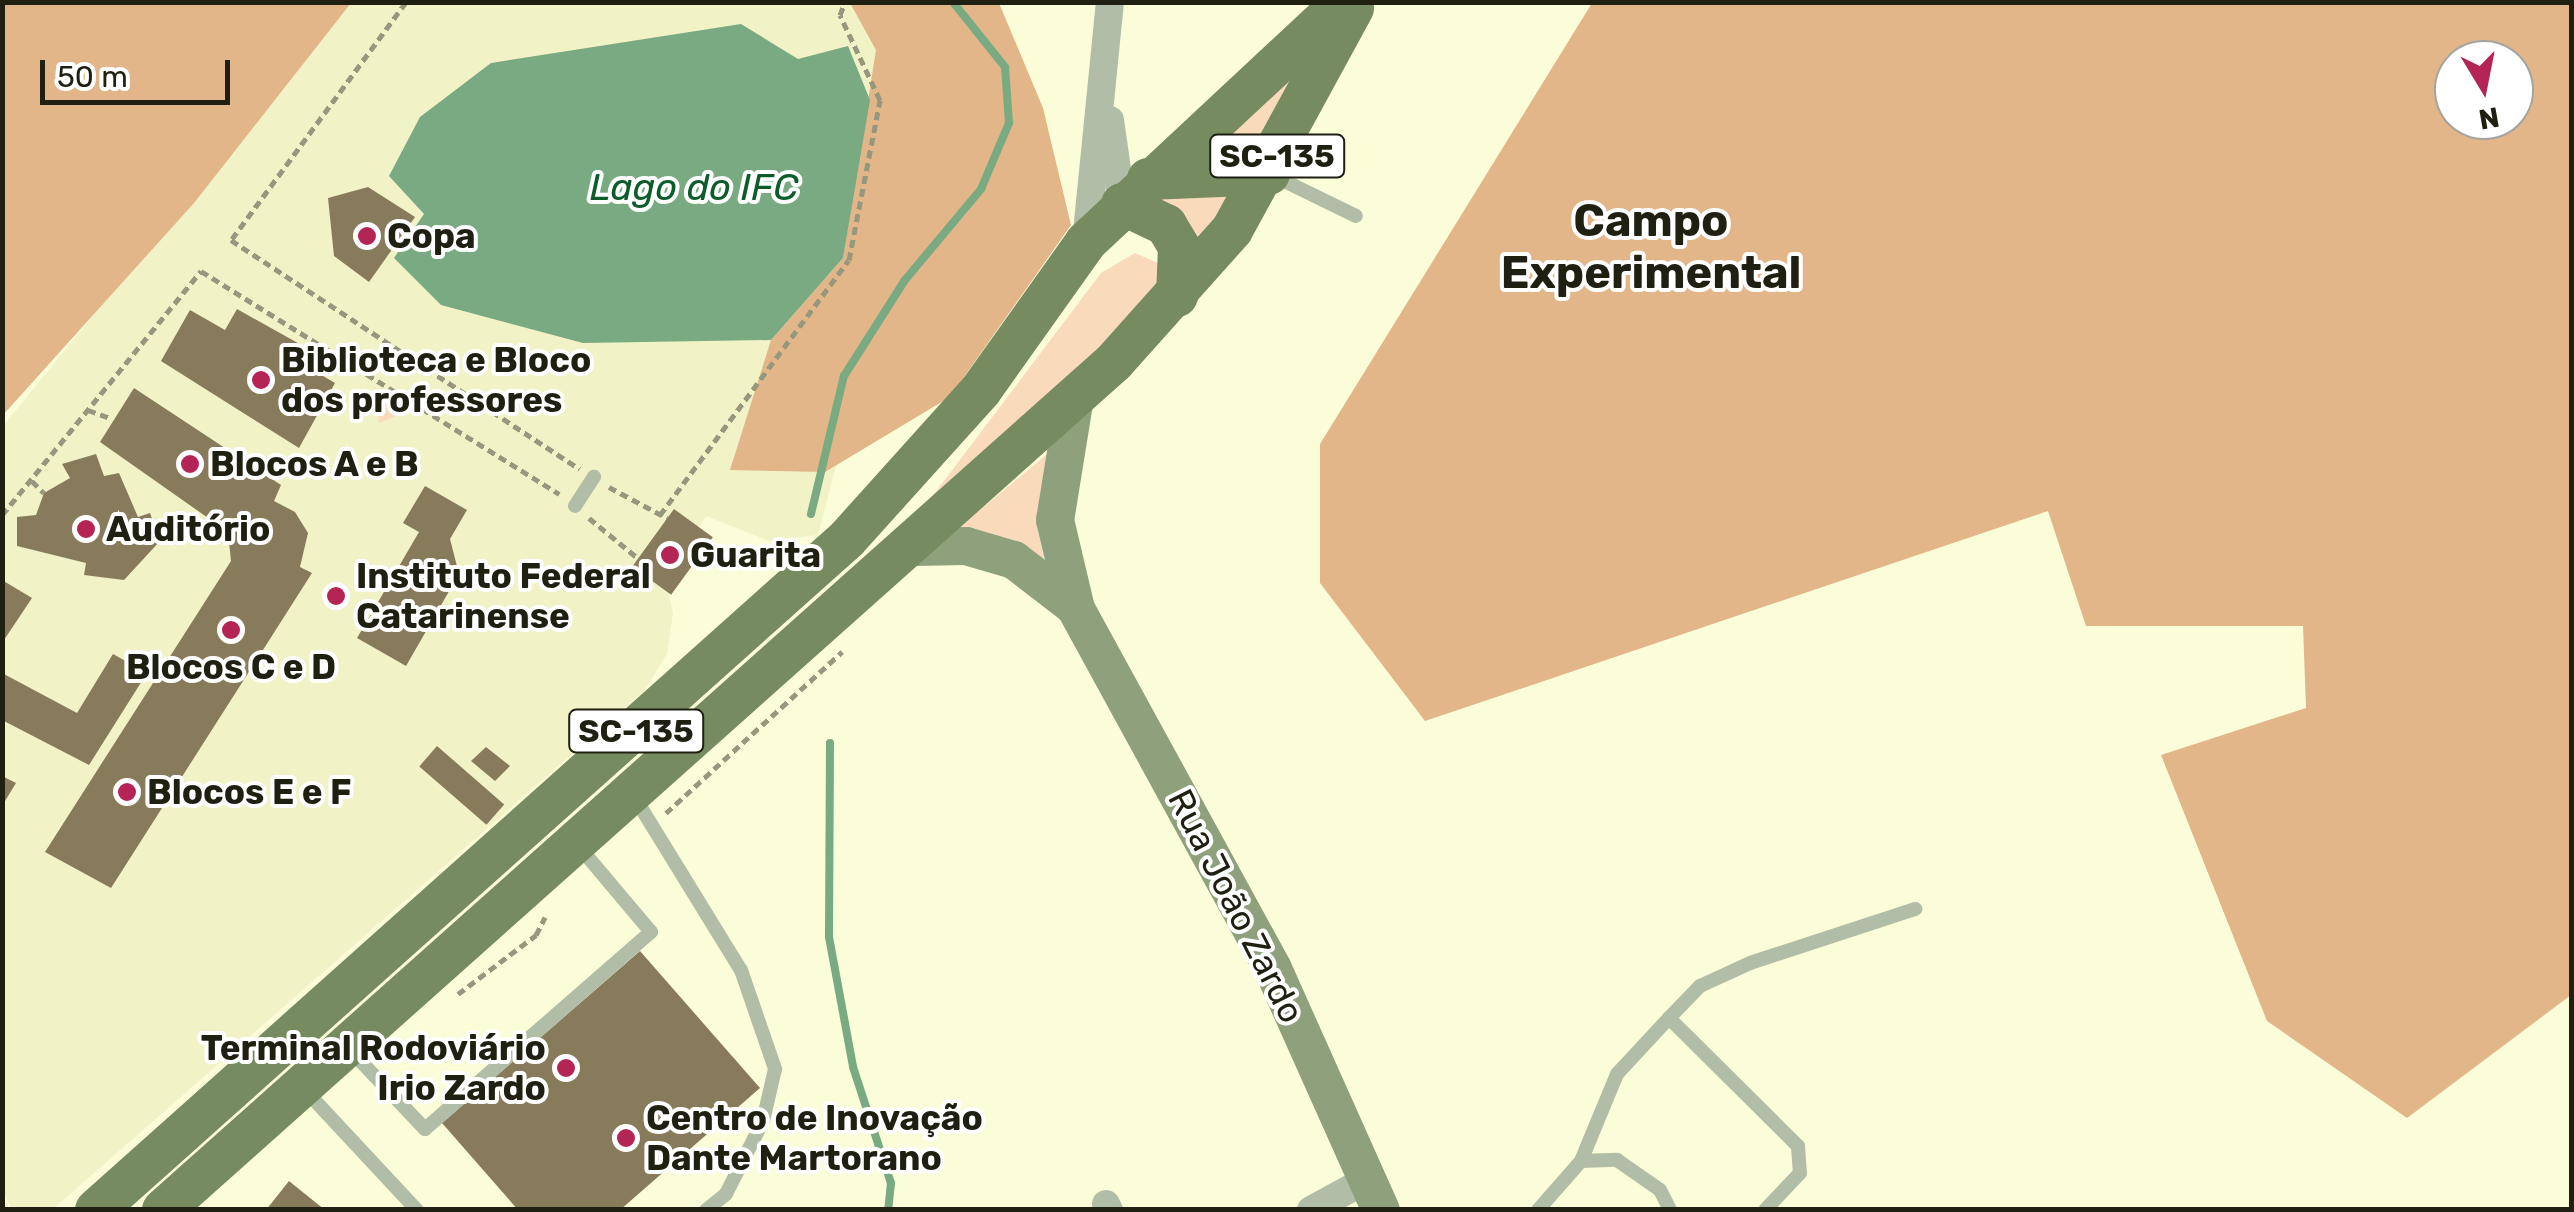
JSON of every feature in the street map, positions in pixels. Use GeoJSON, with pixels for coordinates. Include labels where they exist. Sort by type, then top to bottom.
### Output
{"type":"FeatureCollection","features":[{"type":"Feature","properties":{"kind":"main road","name":"SC-135"},"geometry":{"type":"LineString","coordinates":[[96,1210],[848,539],[980,390],[1086,242],[1135,191],[1343,2]]}},
{"type":"Feature","properties":{"kind":"main road","name":"SC-135"},"geometry":{"type":"LineString","coordinates":[[163,1210],[349,1049],[576,843],[643,808],[1177,296],[1269,174],[1356,2]]}},
{"type":"Feature","properties":{"kind":"main road"},"geometry":{"type":"LineString","coordinates":[[1135,191],[1269,174]]}},
{"type":"Feature","properties":{"kind":"main road"},"geometry":{"type":"LineString","coordinates":[[1135,191],[1179,247],[1177,296]]}},
{"type":"Feature","properties":{"kind":"main road","name":"Rua João Zardo"},"geometry":{"type":"LineString","coordinates":[[1075,397],[1054,520],[1076,609],[1273,969],[1373,1195]]}},
{"type":"Feature","properties":{"kind":"main road","name":"Rua João Zardo"},"geometry":{"type":"LineString","coordinates":[[915,547],[966,546],[1014,560],[1076,609]]}},
{"type":"Feature","properties":{"kind":"street"},"geometry":{"type":"LineString","coordinates":[[1086,242],[1110,2]]}},
{"type":"Feature","properties":{"kind":"street"},"geometry":{"type":"LineString","coordinates":[[1104,79],[1135,191]]}},
{"type":"Feature","properties":{"kind":"street"},"geometry":{"type":"LineString","coordinates":[[1311,1210],[1373,1195]]}},
{"type":"Feature","properties":{"kind":"lane"},"geometry":{"type":"LineString","coordinates":[[1269,174],[1356,216]]}},
{"type":"Feature","properties":{"kind":"lane"},"geometry":{"type":"LineString","coordinates":[[575,506],[594,477]]}},
{"type":"Feature","properties":{"kind":"lane"},"geometry":{"type":"LineString","coordinates":[[643,808],[742,970],[775,1070],[764,1121],[726,1194],[706,1210]]}},
{"type":"Feature","properties":{"kind":"lane"},"geometry":{"type":"LineString","coordinates":[[349,1049],[425,1129],[651,932],[576,843]]}},
{"type":"Feature","properties":{"kind":"lane"},"geometry":{"type":"LineString","coordinates":[[1538,1210],[1581,1160],[1617,1074],[1700,986],[1750,964],[1915,909]]}},
{"type":"Feature","properties":{"kind":"lane"},"geometry":{"type":"LineString","coordinates":[[1669,1018],[1798,1146],[1800,1173],[1765,1210]]}},
{"type":"Feature","properties":{"kind":"lane"},"geometry":{"type":"LineString","coordinates":[[303,1088],[418,1210]]}},
{"type":"Feature","properties":{"kind":"lane"},"geometry":{"type":"LineString","coordinates":[[1581,1160],[1617,1160],[1670,1210]]}},
{"type":"Feature","properties":{"kind":"path"},"geometry":{"type":"LineString","coordinates":[[406,2],[232,240],[594,477],[664,516],[848,260],[880,100],[840,14],[845,2]]}},
{"type":"Feature","properties":{"kind":"path"},"geometry":{"type":"LineString","coordinates":[[2,516],[201,271],[562,496]]}},
{"type":"Feature","properties":{"kind":"path"},"geometry":{"type":"LineString","coordinates":[[88,410],[110,418]]}},
{"type":"Feature","properties":{"kind":"path"},"geometry":{"type":"LineString","coordinates":[[30,480],[44,493]]}},
{"type":"Feature","properties":{"kind":"path"},"geometry":{"type":"LineString","coordinates":[[589,518],[638,559]]}},
{"type":"Feature","properties":{"kind":"path"},"geometry":{"type":"LineString","coordinates":[[643,808],[831,669],[853,635]]}},
{"type":"Feature","properties":{"kind":"shaded area"},"geometry":{"type":"Polygon","coordinates":[[[3,2],[351,3],[194,203],[3,415],[3,2]]]}},
{"type":"Feature","properties":{"kind":"shaded area","name":"Instituto Federal Catarinense"},"geometry":{"type":"Polygon","coordinates":[[[348,3],[884,3],[920,145],[818,535],[769,541],[706,516],[665,578],[673,613],[667,654],[644,691],[53,1209],[12,1209],[3,1192],[3,426],[348,3]]]}},
{"type":"Feature","properties":{"kind":"shaded area"},"geometry":{"type":"Polygon","coordinates":[[[850,3],[999,3],[1043,108],[1071,225],[950,397],[825,472],[730,470],[771,340],[843,258],[876,50],[850,3]]]}},
{"type":"Feature","properties":{"kind":"shaded area"},"geometry":{"type":"Polygon","coordinates":[[[1592,3],[2571,3],[2571,995],[2407,1118],[2267,1021],[2161,755],[2306,708],[2303,626],[2086,626],[2048,511],[1425,721],[1320,583],[1320,444],[1592,3]]]}},
{"type":"Feature","properties":{"kind":"shaded area"},"geometry":{"type":"Polygon","coordinates":[[[1317,49],[1265,163],[1201,152],[1317,49]]]}},
{"type":"Feature","properties":{"kind":"shaded area"},"geometry":{"type":"Polygon","coordinates":[[[1248,183],[1202,262],[1148,207],[1169,196],[1248,183]]]}},
{"type":"Feature","properties":{"kind":"shaded area"},"geometry":{"type":"Polygon","coordinates":[[[1135,253],[1165,266],[1169,295],[922,510],[1101,273],[1135,253]]]}},
{"type":"Feature","properties":{"kind":"shaded area"},"geometry":{"type":"Polygon","coordinates":[[[374,387],[415,408],[379,423],[374,387]]]}},
{"type":"Feature","properties":{"kind":"shaded area"},"geometry":{"type":"Polygon","coordinates":[[[1052,450],[1036,522],[1045,562],[1004,538],[951,534],[1052,450]]]}},
{"type":"Feature","properties":{"kind":"water","name":"Lago do IFC"},"geometry":{"type":"Polygon","coordinates":[[[741,24],[798,59],[848,46],[870,100],[843,258],[771,340],[583,343],[441,305],[394,258],[424,214],[389,176],[420,117],[491,63],[741,24]]]}},
{"type":"Feature","properties":{"kind":"building","name":"Copa"},"geometry":{"type":"Polygon","coordinates":[[[368,187],[415,217],[369,282],[334,256],[328,198],[368,187]]]}},
{"type":"Feature","properties":{"kind":"building","name":"Biblioteca e Bloco dos professores"},"geometry":{"type":"Polygon","coordinates":[[[237,309],[321,356],[313,370],[335,383],[299,448],[161,361],[190,310],[225,330],[237,309]]]}},
{"type":"Feature","properties":{"kind":"building"},"geometry":{"type":"Polygon","coordinates":[[[134,388],[281,485],[274,501],[295,512],[308,533],[300,567],[312,573],[111,888],[45,852],[231,561],[228,532],[100,442],[134,388]]]}},
{"type":"Feature","properties":{"kind":"building","name":"Auditório"},"geometry":{"type":"Polygon","coordinates":[[[96,454],[104,476],[119,473],[138,517],[150,513],[160,541],[124,580],[84,575],[86,563],[17,546],[17,517],[36,515],[44,493],[70,478],[62,464],[96,454]]]}},
{"type":"Feature","properties":{"kind":"building"},"geometry":{"type":"Polygon","coordinates":[[[425,486],[467,510],[450,539],[459,574],[406,666],[357,638],[419,532],[403,523],[425,486]]]}},
{"type":"Feature","properties":{"kind":"building","name":"Guarita"},"geometry":{"type":"Polygon","coordinates":[[[674,509],[713,537],[671,595],[632,566],[674,509]]]}},
{"type":"Feature","properties":{"kind":"building"},"geometry":{"type":"Polygon","coordinates":[[[2,580],[32,598],[2,643],[2,580]]]}},
{"type":"Feature","properties":{"kind":"building"},"geometry":{"type":"Polygon","coordinates":[[[113,654],[147,673],[89,765],[2,720],[2,673],[77,713],[113,654]]]}},
{"type":"Feature","properties":{"kind":"building"},"geometry":{"type":"Polygon","coordinates":[[[437,746],[504,804],[486,825],[419,766],[437,746]]]}},
{"type":"Feature","properties":{"kind":"building"},"geometry":{"type":"Polygon","coordinates":[[[486,747],[510,766],[495,781],[471,761],[486,747]]]}},
{"type":"Feature","properties":{"kind":"building"},"geometry":{"type":"Polygon","coordinates":[[[2,776],[16,783],[2,806],[2,776]]]}},
{"type":"Feature","properties":{"kind":"building"},"geometry":{"type":"Polygon","coordinates":[[[640,951],[760,1088],[620,1210],[518,1210],[442,1123],[640,951]]]}},
{"type":"Feature","properties":{"kind":"building"},"geometry":{"type":"Polygon","coordinates":[[[289,1181],[325,1210],[266,1210],[289,1181]]]}},
{"type":"Feature","properties":{"kind":"waterway"},"geometry":{"type":"LineString","coordinates":[[811,514],[844,376],[905,280],[981,189],[1009,123],[1005,67],[953,2]]}},
{"type":"Feature","properties":{"kind":"waterway"},"geometry":{"type":"LineString","coordinates":[[830,743],[829,937],[853,1067],[891,1183],[888,1210]]}},
{"type":"Feature","properties":{"kind":"place","name":"Copa"},"geometry":{"type":"Point","coordinates":[367,236]}},
{"type":"Feature","properties":{"kind":"place","name":"Biblioteca e Bloco dos professores"},"geometry":{"type":"Point","coordinates":[261,380]}},
{"type":"Feature","properties":{"kind":"place","name":"Blocos A e B"},"geometry":{"type":"Point","coordinates":[190,464]}},
{"type":"Feature","properties":{"kind":"place","name":"Auditório"},"geometry":{"type":"Point","coordinates":[86,529]}},
{"type":"Feature","properties":{"kind":"place","name":"Guarita"},"geometry":{"type":"Point","coordinates":[670,555]}},
{"type":"Feature","properties":{"kind":"place","name":"Instituto Federal Catarinense"},"geometry":{"type":"Point","coordinates":[336,596]}},
{"type":"Feature","properties":{"kind":"place","name":"Blocos C e D"},"geometry":{"type":"Point","coordinates":[231,630]}},
{"type":"Feature","properties":{"kind":"place","name":"Blocos E e F"},"geometry":{"type":"Point","coordinates":[127,792]}},
{"type":"Feature","properties":{"kind":"place","name":"Terminal Rodoviário Irio Zardo"},"geometry":{"type":"Point","coordinates":[566,1068]}},
{"type":"Feature","properties":{"kind":"place","name":"Centro de Inovação Dante Martorano"},"geometry":{"type":"Point","coordinates":[626,1138]}},
{"type":"Feature","properties":{"kind":"district","name":"Campo Experimental"},"geometry":{"type":"Point","coordinates":[1651,247]}}]}
